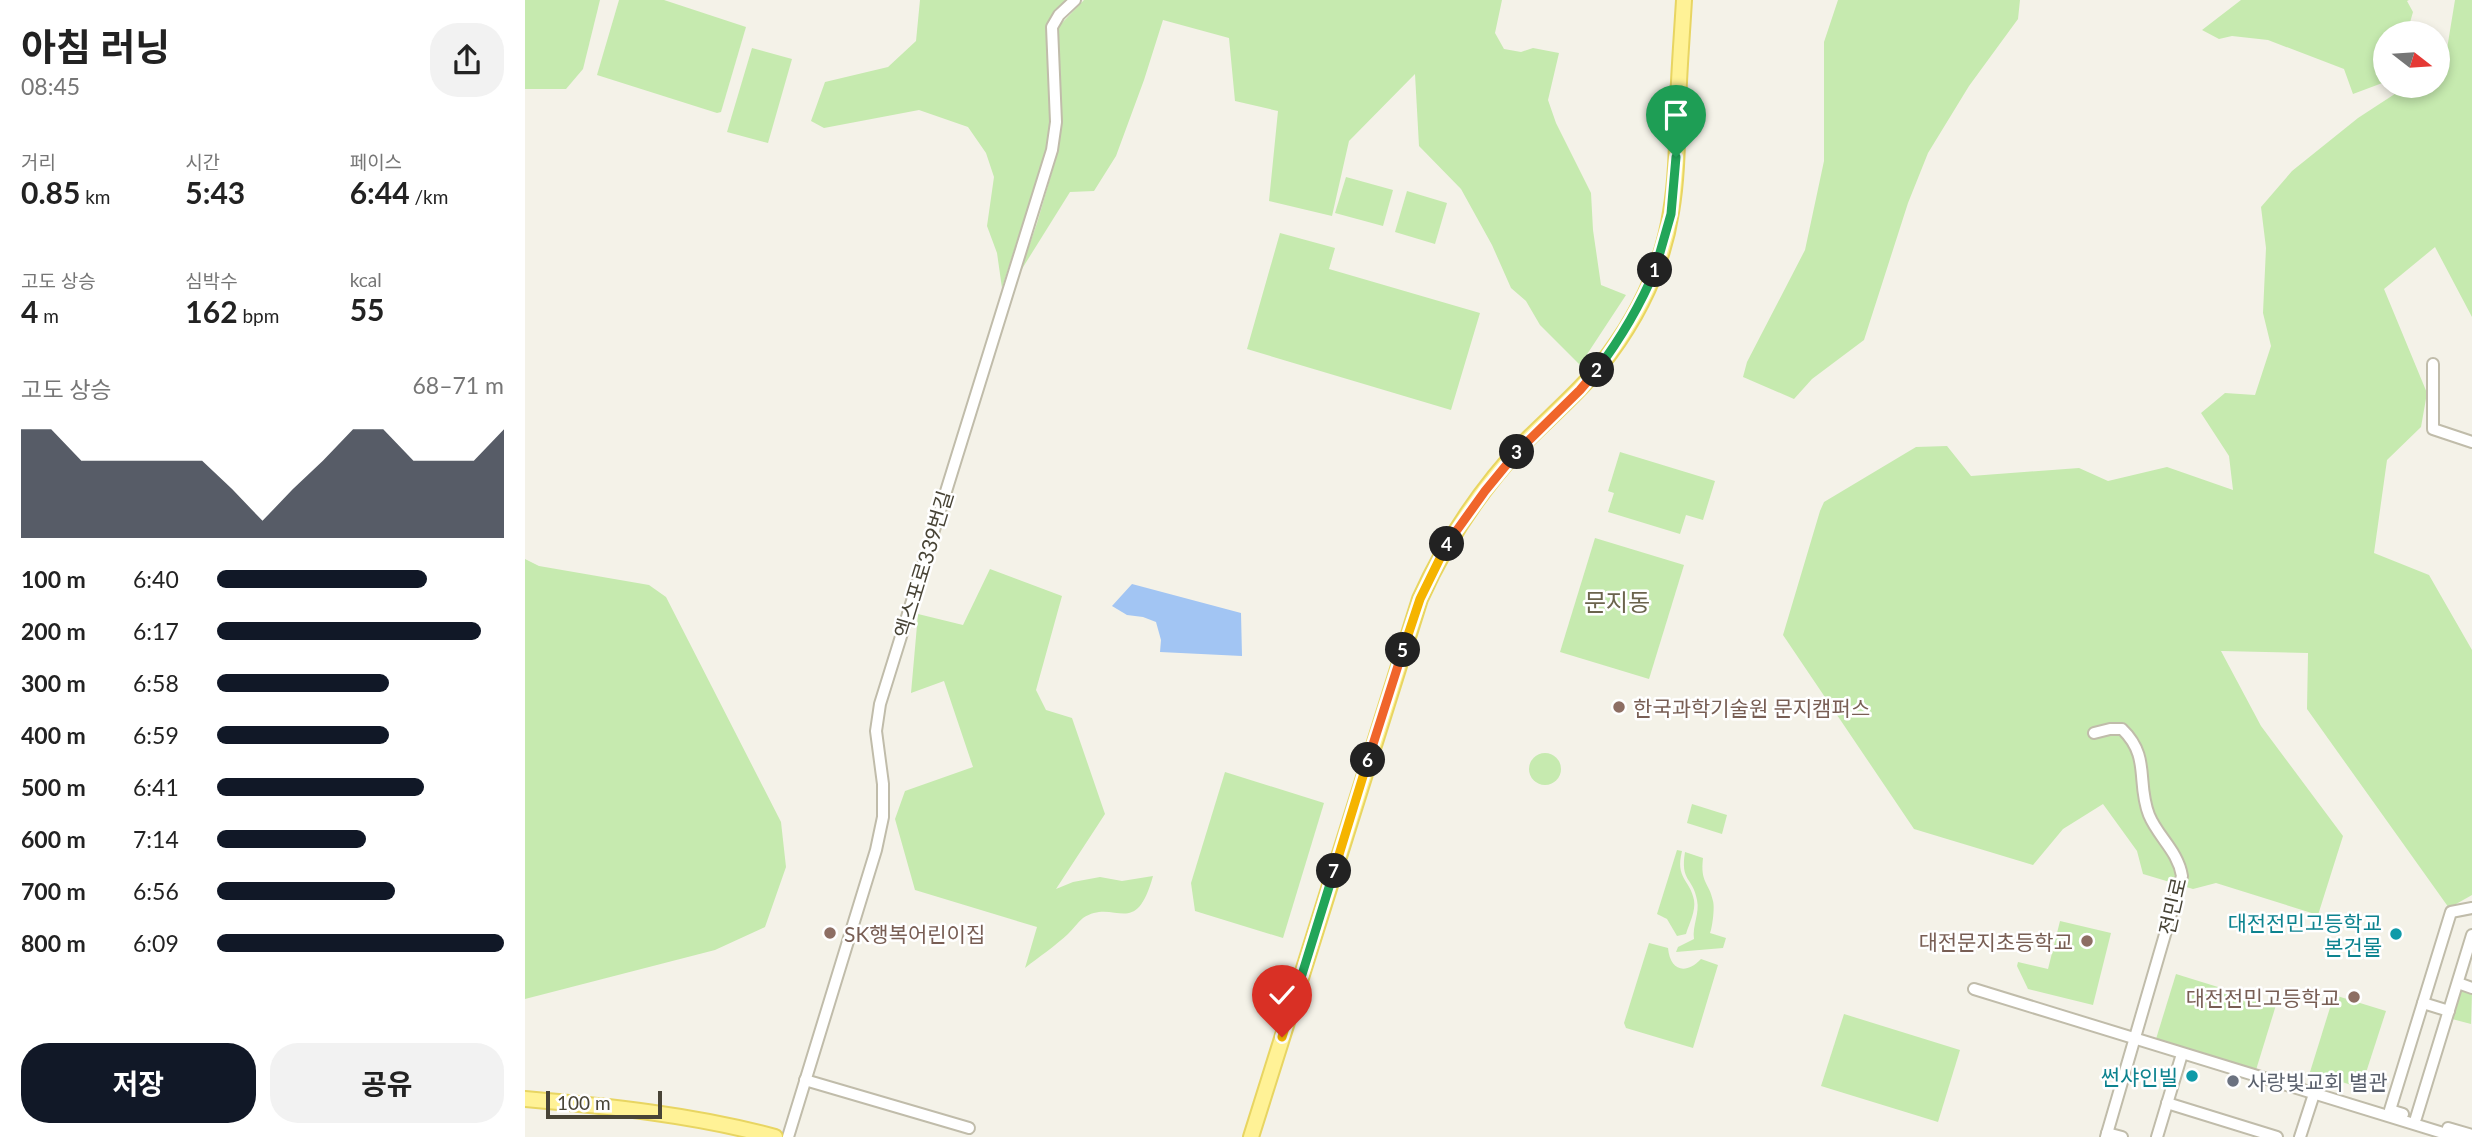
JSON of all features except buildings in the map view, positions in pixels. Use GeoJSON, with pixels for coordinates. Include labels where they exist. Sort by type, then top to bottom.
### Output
{"type":"FeatureCollection","features":[{"type":"Feature","properties":{"kind":"main road"},"geometry":{"type":"LineString","coordinates":[[1251,1137],[1384,710],[1428,581],[1452,536],[1485,491],[1525,442],[1580,390],[1610,353],[1643,300],[1659,261],[1671,214],[1684,0]]}},
{"type":"Feature","properties":{"kind":"main road"},"geometry":{"type":"LineString","coordinates":[[525,1099],[624,1109],[775,1137]]}},
{"type":"Feature","properties":{"kind":"street","name":"엑스포로339번길"},"geometry":{"type":"LineString","coordinates":[[787,1137],[876,850],[883,817],[883,784],[876,731],[880,704],[1052,150],[1056,122],[1052,27],[1059,15],[1075,0]]}},
{"type":"Feature","properties":{"kind":"street"},"geometry":{"type":"LineString","coordinates":[[2433,364],[2433,429],[2472,442]]}},
{"type":"Feature","properties":{"kind":"street","name":"전민로"},"geometry":{"type":"LineString","coordinates":[[2094,733],[2122,729],[2137,747],[2148,812],[2156,830],[2179,862],[2182,876],[2106,1135]]}},
{"type":"Feature","properties":{"kind":"street"},"geometry":{"type":"LineString","coordinates":[[2472,908],[2451,912],[2390,1110],[2472,1135]]}},
{"type":"Feature","properties":{"kind":"street"},"geometry":{"type":"LineString","coordinates":[[2416,1118],[2472,936]]}},
{"type":"Feature","properties":{"kind":"street"},"geometry":{"type":"LineString","coordinates":[[2458,983],[2472,988]]}},
{"type":"Feature","properties":{"kind":"street"},"geometry":{"type":"LineString","coordinates":[[1974,989],[2439,1135],[2456,1137]]}},
{"type":"Feature","properties":{"kind":"street"},"geometry":{"type":"LineString","coordinates":[[2423,1003],[2449,1011]]}},
{"type":"Feature","properties":{"kind":"street"},"geometry":{"type":"LineString","coordinates":[[2157,1137],[2182,1054]]}},
{"type":"Feature","properties":{"kind":"street"},"geometry":{"type":"LineString","coordinates":[[805,1080],[969,1128]]}},
{"type":"Feature","properties":{"kind":"street"},"geometry":{"type":"LineString","coordinates":[[2300,1137],[2314,1094]]}},
{"type":"Feature","properties":{"kind":"street"},"geometry":{"type":"LineString","coordinates":[[2167,1102],[2277,1137]]}},
{"type":"Feature","properties":{"kind":"street"},"geometry":{"type":"LineString","coordinates":[[2106,1135],[2122,1137]]}},
{"type":"Feature","properties":{"kind":"green space"},"geometry":{"type":"Polygon","coordinates":[[[525,0],[600,0],[583,69],[566,89],[525,89],[525,0]]]}},
{"type":"Feature","properties":{"kind":"green space"},"geometry":{"type":"Polygon","coordinates":[[[619,0],[664,0],[746,27],[721,112],[717,113],[597,75],[619,0]]]}},
{"type":"Feature","properties":{"kind":"green space"},"geometry":{"type":"Polygon","coordinates":[[[920,0],[1065,0],[1049,20],[1046,34],[1050,118],[1048,144],[1002,288],[997,253],[987,226],[994,177],[986,153],[968,127],[919,110],[824,128],[811,121],[825,82],[888,67],[916,41],[920,0]]]}},
{"type":"Feature","properties":{"kind":"green space"},"geometry":{"type":"Polygon","coordinates":[[[1084,0],[1502,0],[1495,33],[1504,49],[1521,52],[1533,48],[1559,53],[1548,100],[1556,123],[1591,193],[1601,285],[1626,295],[1580,365],[1540,325],[1526,301],[1511,288],[1492,245],[1461,189],[1419,146],[1415,74],[1349,141],[1332,216],[1269,201],[1278,111],[1235,101],[1229,38],[1163,20],[1116,156],[1094,191],[1070,192],[1020,272],[1059,148],[1059,26],[1084,0]]]}},
{"type":"Feature","properties":{"kind":"green space"},"geometry":{"type":"Polygon","coordinates":[[[1838,0],[2020,0],[2018,19],[1969,86],[1928,153],[1908,203],[1864,340],[1812,379],[1794,399],[1743,377],[1747,362],[1805,250],[1824,161],[1824,42],[1838,0]]]}},
{"type":"Feature","properties":{"kind":"green space"},"geometry":{"type":"Polygon","coordinates":[[[2241,0],[2409,0],[2407,1],[2413,12],[2410,21],[2373,21],[2373,86],[2353,94],[2344,69],[2268,40],[2232,36],[2219,39],[2202,30],[2241,0]]]}},
{"type":"Feature","properties":{"kind":"green space"},"geometry":{"type":"Polygon","coordinates":[[[2455,0],[2472,0],[2472,317],[2435,247],[2384,289],[2427,393],[2421,427],[2387,460],[2374,553],[2429,575],[2472,650],[2472,895],[2449,908],[2307,709],[2308,653],[2221,651],[2261,726],[2343,836],[2318,915],[2216,883],[2193,889],[2143,874],[2137,851],[2103,804],[2063,829],[2033,865],[1914,829],[1783,635],[1824,502],[1916,447],[1947,446],[1971,476],[2079,468],[2108,481],[2167,467],[2233,490],[2229,456],[2201,413],[2225,393],[2255,395],[2271,346],[2263,313],[2266,248],[2261,207],[2292,171],[2358,118],[2389,98],[2450,98],[2450,30],[2455,0]]]}},
{"type":"Feature","properties":{"kind":"green space"},"geometry":{"type":"Polygon","coordinates":[[[752,48],[792,59],[768,143],[727,132],[752,48]]]}},
{"type":"Feature","properties":{"kind":"green space"},"geometry":{"type":"Polygon","coordinates":[[[1346,177],[1393,190],[1383,226],[1335,213],[1346,177]]]}},
{"type":"Feature","properties":{"kind":"green space"},"geometry":{"type":"Polygon","coordinates":[[[1407,191],[1447,203],[1435,244],[1395,232],[1407,191]]]}},
{"type":"Feature","properties":{"kind":"green space"},"geometry":{"type":"Polygon","coordinates":[[[1280,233],[1335,248],[1329,269],[1480,313],[1451,410],[1247,349],[1280,233]]]}},
{"type":"Feature","properties":{"kind":"green space"},"geometry":{"type":"Polygon","coordinates":[[[1620,452],[1715,481],[1703,520],[1686,515],[1680,534],[1608,512],[1614,493],[1608,491],[1620,452]]]}},
{"type":"Feature","properties":{"kind":"green space"},"geometry":{"type":"Polygon","coordinates":[[[1595,538],[1684,565],[1649,679],[1560,652],[1595,538]]]}},
{"type":"Feature","properties":{"kind":"green space"},"geometry":{"type":"Polygon","coordinates":[[[525,559],[539,566],[649,585],[666,597],[781,822],[786,867],[765,927],[715,950],[525,999],[525,559]]]}},
{"type":"Feature","properties":{"kind":"green space"},"geometry":{"type":"Polygon","coordinates":[[[990,569],[1062,596],[1036,690],[1046,710],[1072,718],[1105,814],[1056,889],[1073,882],[1100,877],[1122,881],[1153,876],[1139,907],[1123,914],[1094,913],[1083,918],[1025,968],[1037,927],[915,890],[895,819],[905,791],[973,767],[944,681],[911,693],[918,614],[963,625],[990,569]]]}},
{"type":"Feature","properties":{"kind":"green space"},"geometry":{"type":"Polygon","coordinates":[[[1545,753],[1556,758],[1561,769],[1556,780],[1545,785],[1534,780],[1529,769],[1534,758],[1545,753]]]}},
{"type":"Feature","properties":{"kind":"green space"},"geometry":{"type":"Polygon","coordinates":[[[1225,772],[1324,803],[1283,938],[1195,911],[1191,883],[1225,772]]]}},
{"type":"Feature","properties":{"kind":"green space"},"geometry":{"type":"Polygon","coordinates":[[[1692,804],[1727,815],[1722,834],[1687,823],[1692,804]]]}},
{"type":"Feature","properties":{"kind":"green space"},"geometry":{"type":"Polygon","coordinates":[[[1677,850],[1682,851],[1680,868],[1692,893],[1694,904],[1686,934],[1677,936],[1667,919],[1657,914],[1677,850]]]}},
{"type":"Feature","properties":{"kind":"green space"},"geometry":{"type":"Polygon","coordinates":[[[1685,852],[1703,858],[1704,878],[1714,904],[1710,933],[1726,938],[1723,948],[1676,952],[1678,947],[1694,939],[1698,910],[1695,893],[1684,869],[1685,852]]]}},
{"type":"Feature","properties":{"kind":"green space"},"geometry":{"type":"Polygon","coordinates":[[[2060,921],[2111,933],[2093,1005],[2028,989],[2017,966],[2018,962],[2048,969],[2060,921]]]}},
{"type":"Feature","properties":{"kind":"green space"},"geometry":{"type":"Polygon","coordinates":[[[1649,943],[1668,948],[1672,962],[1680,968],[1690,967],[1701,959],[1718,965],[1693,1048],[1626,1028],[1624,1023],[1649,943]]]}},
{"type":"Feature","properties":{"kind":"green space"},"geometry":{"type":"Polygon","coordinates":[[[2176,974],[2276,1005],[2256,1070],[2156,1039],[2176,974]]]}},
{"type":"Feature","properties":{"kind":"green space"},"geometry":{"type":"Polygon","coordinates":[[[2460,988],[2472,992],[2471,1024],[2452,1019],[2460,988]]]}},
{"type":"Feature","properties":{"kind":"green space"},"geometry":{"type":"Polygon","coordinates":[[[2334,995],[2386,1011],[2361,1088],[2310,1072],[2334,995]]]}},
{"type":"Feature","properties":{"kind":"green space"},"geometry":{"type":"Polygon","coordinates":[[[1844,1014],[1960,1050],[1938,1122],[1821,1086],[1844,1014]]]}},
{"type":"Feature","properties":{"kind":"water"},"geometry":{"type":"Polygon","coordinates":[[[1132,584],[1241,613],[1242,656],[1160,652],[1161,640],[1156,622],[1127,615],[1112,606],[1132,584]]]}},
{"type":"Feature","properties":{"kind":"place","name":"한국과학기술원 문지캠퍼스"},"geometry":{"type":"Point","coordinates":[1619,707]}},
{"type":"Feature","properties":{"kind":"place","name":"SK행복어린이집"},"geometry":{"type":"Point","coordinates":[830,933]}},
{"type":"Feature","properties":{"kind":"place","name":"대전전민고등학교 본건물"},"geometry":{"type":"Point","coordinates":[2396,934]}},
{"type":"Feature","properties":{"kind":"place","name":"대전문지초등학교"},"geometry":{"type":"Point","coordinates":[2087,941]}},
{"type":"Feature","properties":{"kind":"place","name":"대전전민고등학교"},"geometry":{"type":"Point","coordinates":[2354,997]}},
{"type":"Feature","properties":{"kind":"place","name":"썬샤인빌"},"geometry":{"type":"Point","coordinates":[2192,1076]}},
{"type":"Feature","properties":{"kind":"place","name":"사랑빛교회 별관"},"geometry":{"type":"Point","coordinates":[2233,1081]}},
{"type":"Feature","properties":{"kind":"district","name":"문지동"},"geometry":{"type":"Point","coordinates":[1617,601]}},
{"type":"Feature","properties":{"kind":"route"},"geometry":{"type":"LineString","coordinates":[[1282,1037],[1380,721],[1428,581],[1452,536],[1485,491],[1525,442],[1594,374],[1627,328],[1643,300],[1659,261],[1671,214],[1676,157]]}}]}
